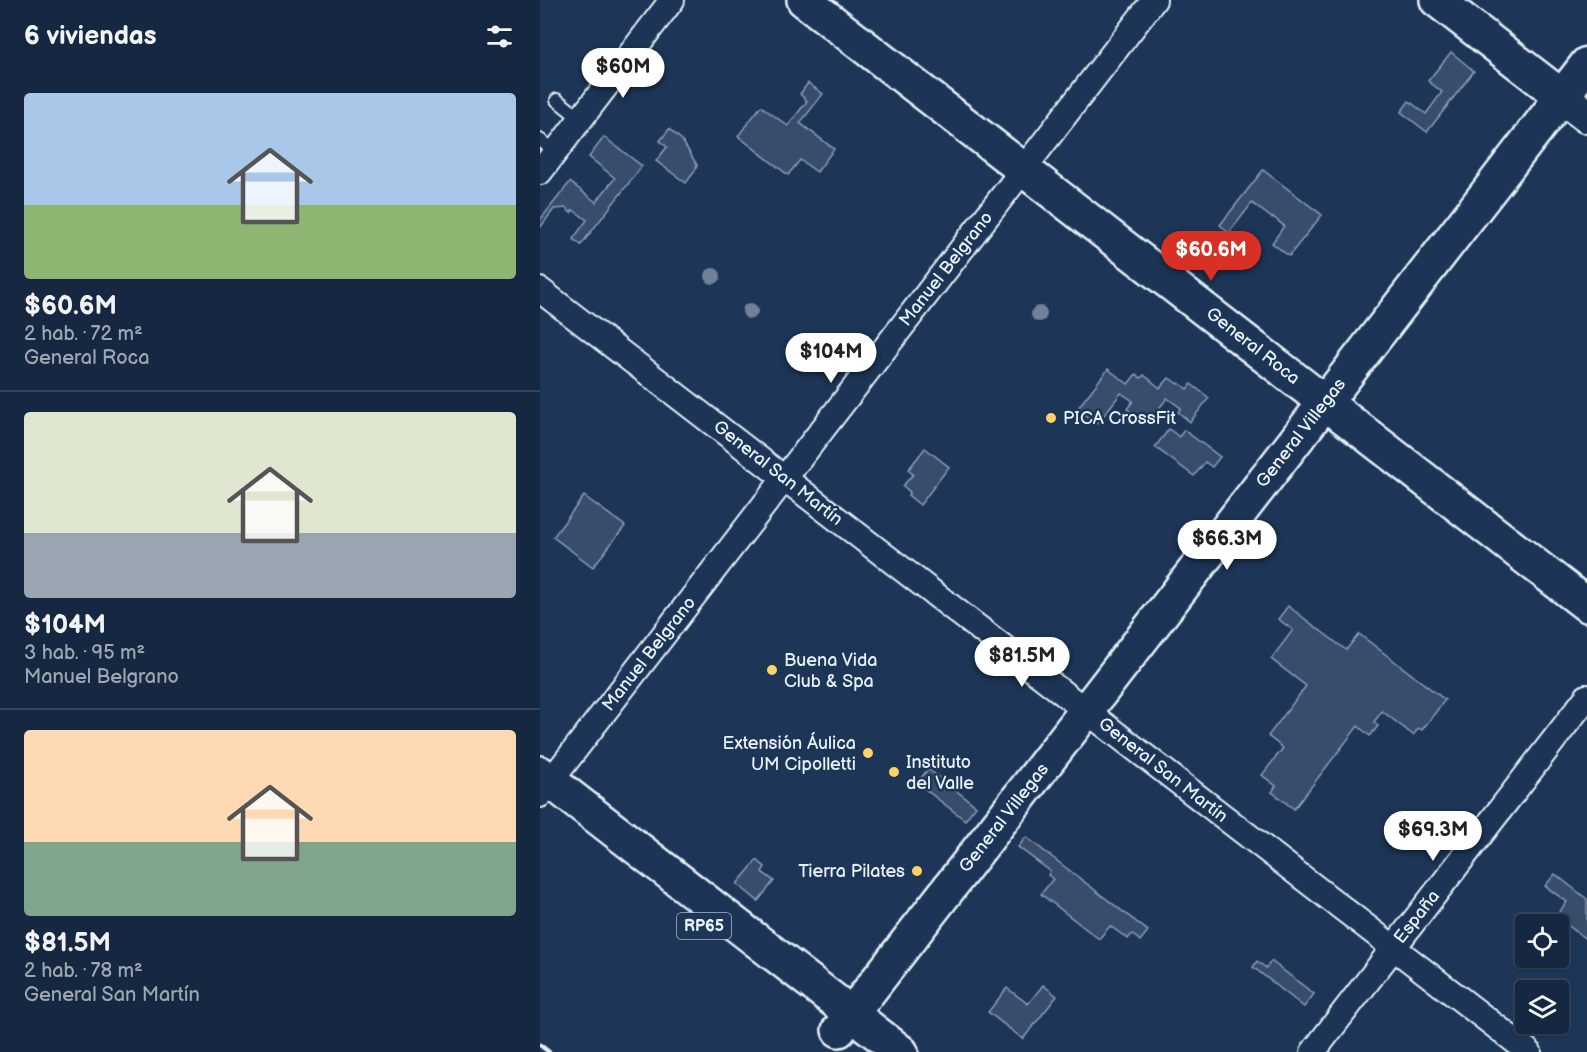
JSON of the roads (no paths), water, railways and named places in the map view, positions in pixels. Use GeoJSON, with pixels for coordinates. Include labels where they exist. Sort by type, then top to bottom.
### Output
{"type":"FeatureCollection","features":[{"type":"Feature","properties":{"kind":"street"},"geometry":{"type":"LineString","coordinates":[[540,172],[548,146],[581,118],[672,0]]}},
{"type":"Feature","properties":{"kind":"street","name":"General Roca"},"geometry":{"type":"LineString","coordinates":[[804,0],[1587,604]]}},
{"type":"Feature","properties":{"kind":"street","name":"Manuel Belgrano"},"geometry":{"type":"LineString","coordinates":[[543,787],[1154,0]]}},
{"type":"Feature","properties":{"kind":"street"},"geometry":{"type":"LineString","coordinates":[[1437,0],[1587,117]]}},
{"type":"Feature","properties":{"kind":"street","name":"General Villegas"},"geometry":{"type":"LineString","coordinates":[[846,1022],[1587,64]]}},
{"type":"Feature","properties":{"kind":"street","name":"General San Martín"},"geometry":{"type":"LineString","coordinates":[[540,290],[1529,1052]]}},
{"type":"Feature","properties":{"kind":"street","name":"España"},"geometry":{"type":"LineString","coordinates":[[1313,1052],[1587,697]]}},
{"type":"Feature","properties":{"kind":"street","name":"RP65"},"geometry":{"type":"LineString","coordinates":[[543,787],[846,1022],[901,1052]]}},
{"type":"Feature","properties":{"kind":"street","name":"RP65"},"geometry":{"type":"LineString","coordinates":[[846,1022],[867,1052]]}},
{"type":"Feature","properties":{"kind":"lane"},"geometry":{"type":"LineString","coordinates":[[557,100],[581,118]]}},
{"type":"Feature","properties":{"kind":"railway"},"geometry":{"type":"LineString","coordinates":[[540,1045],[549,1052]]}},
{"type":"Feature","properties":{"kind":"place","name":"PICA CrossFit"},"geometry":{"type":"Point","coordinates":[1051,418]}},
{"type":"Feature","properties":{"kind":"place","name":"Buena Vida Club & Spa"},"geometry":{"type":"Point","coordinates":[772,670]}},
{"type":"Feature","properties":{"kind":"place","name":"Extensión Áulica UM Cipolletti"},"geometry":{"type":"Point","coordinates":[868,753]}},
{"type":"Feature","properties":{"kind":"place","name":"Instituto del Valle"},"geometry":{"type":"Point","coordinates":[894,772]}},
{"type":"Feature","properties":{"kind":"place","name":"Tierra Pilates"},"geometry":{"type":"Point","coordinates":[917,871]}}]}
